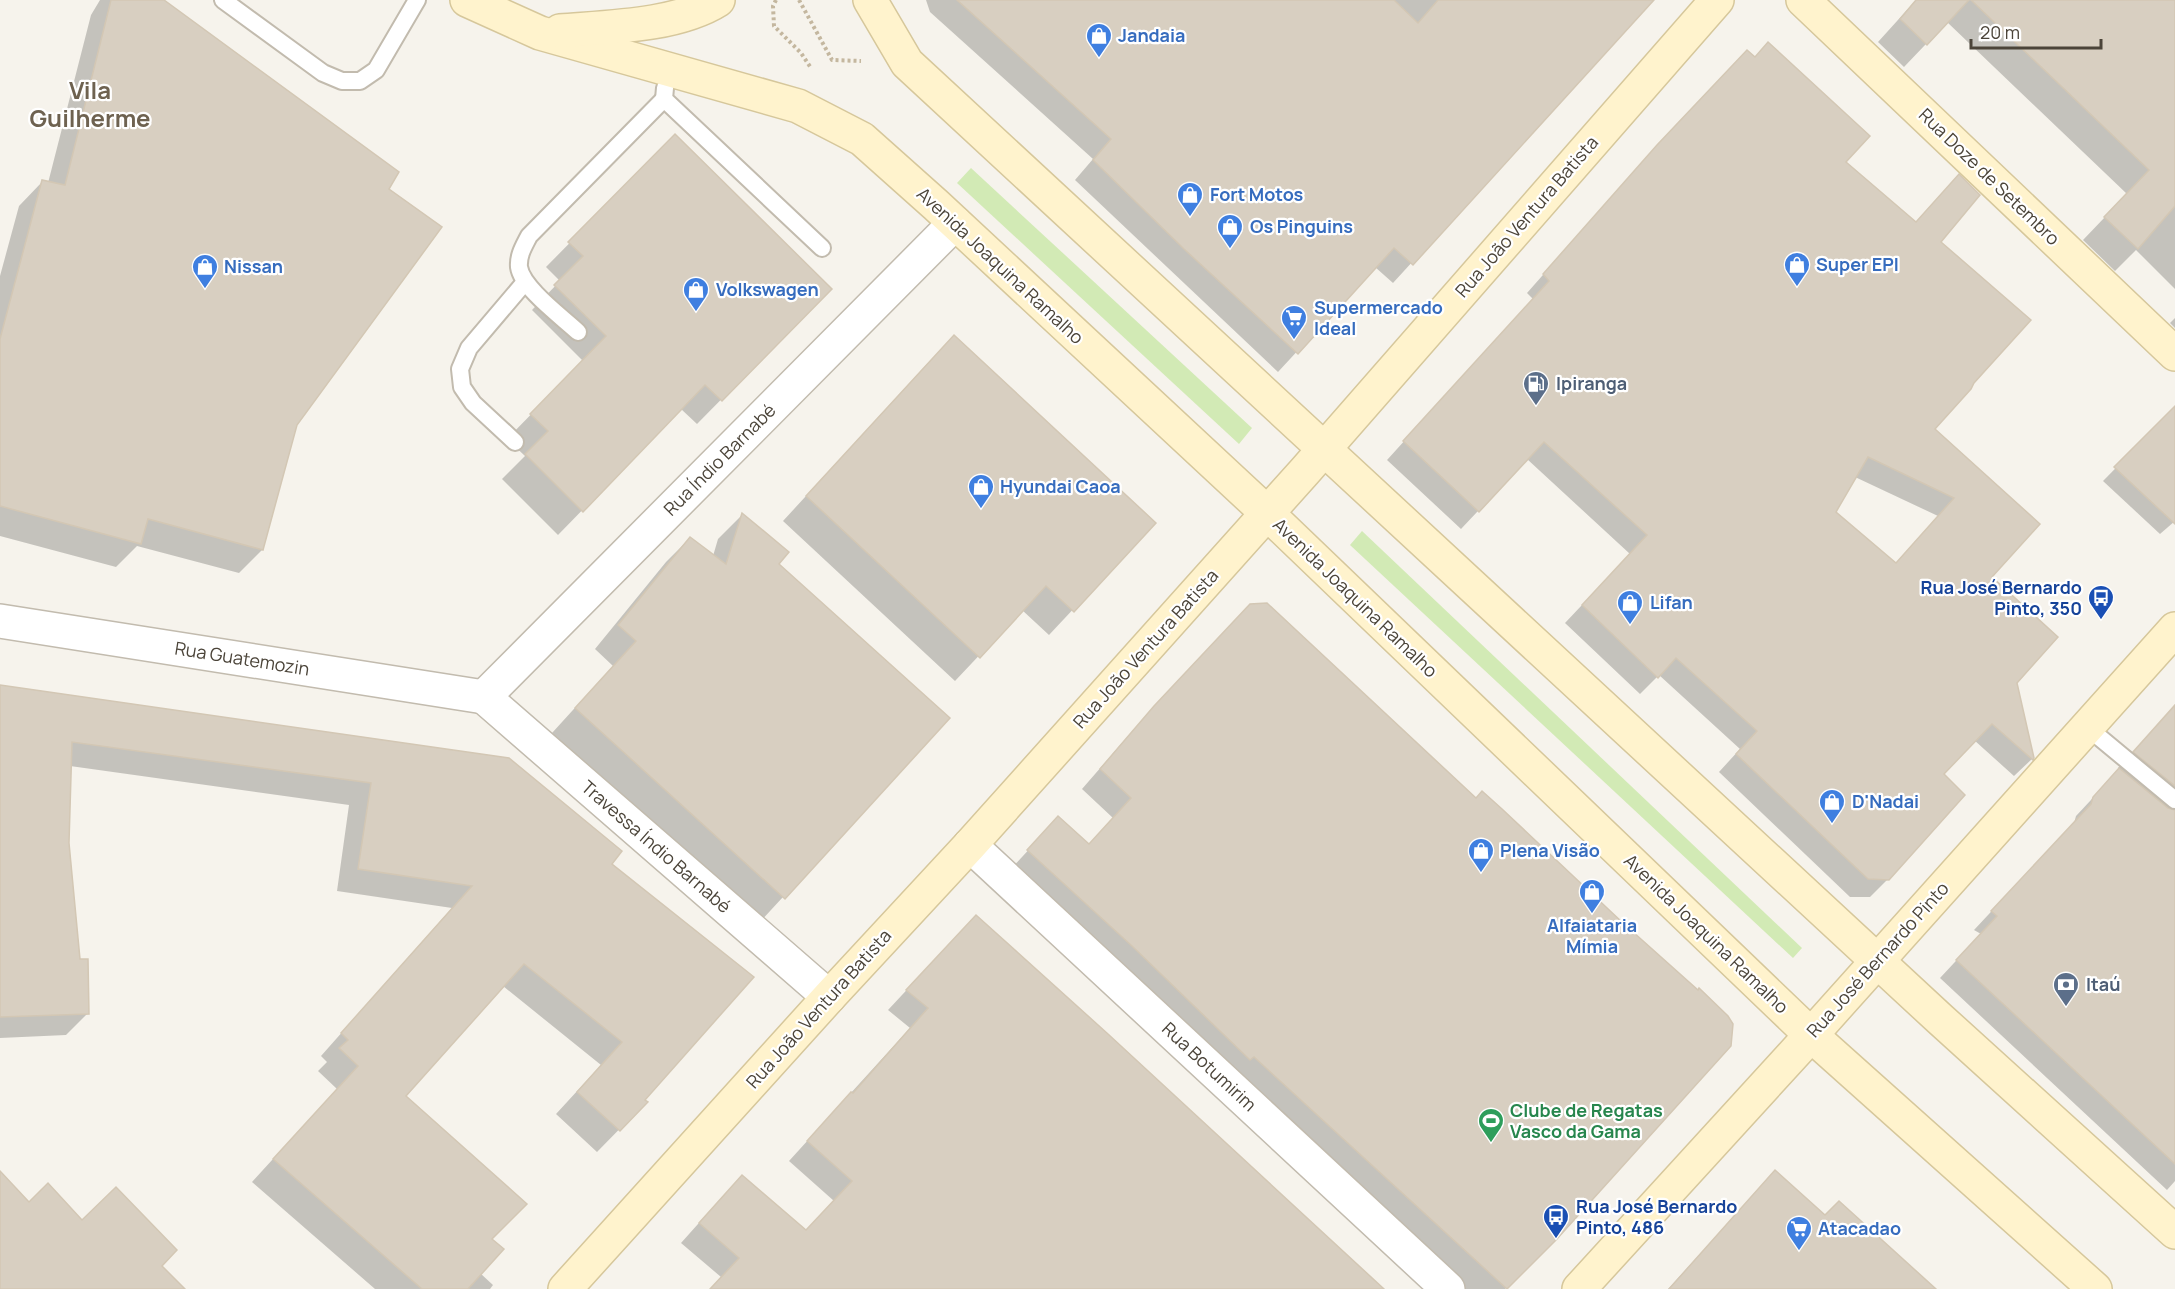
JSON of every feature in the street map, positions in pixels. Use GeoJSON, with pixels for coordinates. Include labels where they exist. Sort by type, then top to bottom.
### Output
{"type":"FeatureCollection","features":[{"type":"Feature","properties":{"kind":"main road","name":"Avenida Joaquina Ramalho"},"geometry":{"type":"LineString","coordinates":[[467,0],[540,33],[665,84],[798,106],[862,139],[1267,513],[1811,1035],[2095,1289]]}},
{"type":"Feature","properties":{"kind":"main road"},"geometry":{"type":"LineString","coordinates":[[540,33],[659,21],[705,8],[718,0]]}},
{"type":"Feature","properties":{"kind":"main road"},"geometry":{"type":"LineString","coordinates":[[870,0],[907,63],[1876,960],[2175,1232]]}},
{"type":"Feature","properties":{"kind":"main road","name":"Rua João Ventura Batista"},"geometry":{"type":"LineString","coordinates":[[565,1289],[970,845],[1324,450],[1717,0]]}},
{"type":"Feature","properties":{"kind":"main road","name":"Rua Doze de Setembro"},"geometry":{"type":"LineString","coordinates":[[1803,0],[2175,354]]}},
{"type":"Feature","properties":{"kind":"main road","name":"Rua José Bernardo Pinto"},"geometry":{"type":"LineString","coordinates":[[1579,1289],[1811,1035],[2175,628]]}},
{"type":"Feature","properties":{"kind":"street","name":"Rua Índio Barnabé"},"geometry":{"type":"LineString","coordinates":[[484,697],[955,223]]}},
{"type":"Feature","properties":{"kind":"street","name":"Rua Guatemozin"},"geometry":{"type":"LineString","coordinates":[[0,621],[484,697]]}},
{"type":"Feature","properties":{"kind":"street","name":"Travessa Índio Barnabé"},"geometry":{"type":"LineString","coordinates":[[484,697],[829,997]]}},
{"type":"Feature","properties":{"kind":"street","name":"Rua Botumirim"},"geometry":{"type":"LineString","coordinates":[[970,845],[1448,1289]]}},
{"type":"Feature","properties":{"kind":"lane"},"geometry":{"type":"LineString","coordinates":[[223,0],[323,73],[342,81],[360,81],[376,70],[417,0]]}},
{"type":"Feature","properties":{"kind":"lane"},"geometry":{"type":"LineString","coordinates":[[578,332],[525,282],[519,267],[520,251],[530,236],[665,84],[822,248]]}},
{"type":"Feature","properties":{"kind":"lane"},"geometry":{"type":"LineString","coordinates":[[515,442],[473,403],[462,387],[460,369],[469,348],[525,282]]}},
{"type":"Feature","properties":{"kind":"lane"},"geometry":{"type":"LineString","coordinates":[[2087,726],[2175,800]]}},
{"type":"Feature","properties":{"kind":"path"},"geometry":{"type":"LineString","coordinates":[[776,0],[773,6],[774,26],[801,53],[812,70]]}},
{"type":"Feature","properties":{"kind":"path"},"geometry":{"type":"LineString","coordinates":[[799,0],[832,60],[907,63]]}},
{"type":"Feature","properties":{"kind":"green space"},"geometry":{"type":"Polygon","coordinates":[[[971,168],[1252,428],[1239,444],[957,183],[971,168]]]}},
{"type":"Feature","properties":{"kind":"green space"},"geometry":{"type":"Polygon","coordinates":[[[1362,531],[1802,948],[1793,958],[1350,545],[1362,531]]]}},
{"type":"Feature","properties":{"kind":"building","name":"Nissan"},"geometry":{"type":"Polygon","coordinates":[[[111,0],[164,0],[399,172],[389,189],[442,227],[297,425],[263,550],[148,519],[141,544],[0,506],[0,339],[42,180],[65,185],[111,0]]]}},
{"type":"Feature","properties":{"kind":"building"},"geometry":{"type":"Polygon","coordinates":[[[957,0],[1394,0],[1418,23],[1438,0],[1654,0],[1413,265],[1394,248],[1298,354],[1184,249],[1093,160],[1111,139],[957,0]]]}},
{"type":"Feature","properties":{"kind":"building"},"geometry":{"type":"Polygon","coordinates":[[[1916,0],[1969,0],[1927,45],[1900,19],[1916,0]]]}},
{"type":"Feature","properties":{"kind":"building"},"geometry":{"type":"Polygon","coordinates":[[[1971,0],[2175,0],[2175,206],[2138,249],[2104,217],[2149,170],[1971,0]]]}},
{"type":"Feature","properties":{"kind":"building"},"geometry":{"type":"Polygon","coordinates":[[[1768,42],[1870,136],[1846,162],[1916,222],[1959,174],[1980,195],[1941,242],[2031,320],[1935,429],[2040,524],[1992,577],[2058,637],[2017,683],[2034,758],[2033,760],[1992,724],[1944,774],[1965,795],[1889,880],[1868,879],[1736,754],[1757,731],[1676,658],[1658,678],[1582,605],[1647,535],[1544,442],[1479,512],[1403,441],[1549,281],[1543,274],[1657,145],[1747,50],[1755,57],[1768,42]],[[1868,457],[1836,512],[1896,563],[1954,498],[1868,457]]]}},
{"type":"Feature","properties":{"kind":"building","name":"Volkswagen"},"geometry":{"type":"Polygon","coordinates":[[[675,134],[832,289],[722,401],[705,385],[583,512],[525,454],[548,431],[530,414],[606,336],[554,285],[583,256],[568,242],[675,134]]]}},
{"type":"Feature","properties":{"kind":"building","name":"Hyundai Caoa"},"geometry":{"type":"Polygon","coordinates":[[[954,335],[1156,523],[1074,612],[1046,586],[980,658],[806,496],[954,335]]]}},
{"type":"Feature","properties":{"kind":"building"},"geometry":{"type":"Polygon","coordinates":[[[2175,406],[2175,524],[2114,467],[2175,406]]]}},
{"type":"Feature","properties":{"kind":"building"},"geometry":{"type":"Polygon","coordinates":[[[742,513],[789,552],[779,564],[950,718],[785,899],[575,708],[636,641],[618,625],[690,537],[726,564],[742,513]]]}},
{"type":"Feature","properties":{"kind":"building"},"geometry":{"type":"Polygon","coordinates":[[[1267,603],[1476,798],[1482,791],[1502,809],[1623,923],[1698,990],[1699,988],[1728,1016],[1733,1024],[1731,1046],[1556,1240],[1507,1289],[1254,1057],[1250,1060],[1132,946],[1027,850],[1058,816],[1089,844],[1131,798],[1100,769],[1154,706],[1250,604],[1267,603]]]}},
{"type":"Feature","properties":{"kind":"building"},"geometry":{"type":"Polygon","coordinates":[[[0,685],[509,758],[622,851],[612,864],[754,977],[645,1100],[648,1102],[620,1131],[577,1092],[622,1042],[524,964],[406,1096],[527,1204],[492,1239],[504,1249],[468,1289],[422,1289],[273,1159],[358,1066],[339,1048],[348,1040],[341,1033],[472,886],[358,869],[371,783],[72,742],[69,843],[80,959],[88,959],[89,1014],[0,1017],[0,685]]]}},
{"type":"Feature","properties":{"kind":"building"},"geometry":{"type":"Polygon","coordinates":[[[2175,705],[2175,786],[2133,752],[2175,705]]]}},
{"type":"Feature","properties":{"kind":"building"},"geometry":{"type":"Polygon","coordinates":[[[2119,768],[2168,808],[2175,810],[2175,1164],[1956,960],[1997,916],[1991,911],[2091,804],[2093,797],[2119,768]]]}},
{"type":"Feature","properties":{"kind":"building"},"geometry":{"type":"Polygon","coordinates":[[[976,915],[1384,1289],[710,1289],[739,1258],[699,1223],[742,1175],[806,1230],[852,1181],[807,1141],[928,1008],[906,990],[976,915]]]}},
{"type":"Feature","properties":{"kind":"building","name":"Atacadao"},"geometry":{"type":"Polygon","coordinates":[[[1775,1170],[1825,1215],[1839,1201],[1936,1289],[1669,1289],[1775,1170]]]}},
{"type":"Feature","properties":{"kind":"building"},"geometry":{"type":"Polygon","coordinates":[[[0,1171],[29,1202],[48,1183],[82,1220],[116,1187],[177,1250],[162,1266],[185,1289],[0,1289],[0,1171]]]}},
{"type":"Feature","properties":{"kind":"place","name":"Jandaia"},"geometry":{"type":"Point","coordinates":[1099,59]}},
{"type":"Feature","properties":{"kind":"place","name":"Fort Motos"},"geometry":{"type":"Point","coordinates":[1190,218]}},
{"type":"Feature","properties":{"kind":"place","name":"Os Pinguins"},"geometry":{"type":"Point","coordinates":[1230,250]}},
{"type":"Feature","properties":{"kind":"place","name":"Super EPI"},"geometry":{"type":"Point","coordinates":[1797,288]}},
{"type":"Feature","properties":{"kind":"place","name":"Nissan"},"geometry":{"type":"Point","coordinates":[205,290]}},
{"type":"Feature","properties":{"kind":"place","name":"Volkswagen"},"geometry":{"type":"Point","coordinates":[696,313]}},
{"type":"Feature","properties":{"kind":"place","name":"Supermercado Ideal"},"geometry":{"type":"Point","coordinates":[1294,341]}},
{"type":"Feature","properties":{"kind":"place","name":"Ipiranga"},"geometry":{"type":"Point","coordinates":[1536,407]}},
{"type":"Feature","properties":{"kind":"place","name":"Hyundai Caoa"},"geometry":{"type":"Point","coordinates":[981,510]}},
{"type":"Feature","properties":{"kind":"place","name":"Rua José Bernardo Pinto, 350"},"geometry":{"type":"Point","coordinates":[2101,621]}},
{"type":"Feature","properties":{"kind":"place","name":"Lifan"},"geometry":{"type":"Point","coordinates":[1630,626]}},
{"type":"Feature","properties":{"kind":"place","name":"D'Nadai"},"geometry":{"type":"Point","coordinates":[1832,825]}},
{"type":"Feature","properties":{"kind":"place","name":"Plena Visão"},"geometry":{"type":"Point","coordinates":[1481,874]}},
{"type":"Feature","properties":{"kind":"place","name":"Alfaiataria Mímia"},"geometry":{"type":"Point","coordinates":[1592,915]}},
{"type":"Feature","properties":{"kind":"place","name":"Itaú"},"geometry":{"type":"Point","coordinates":[2066,1008]}},
{"type":"Feature","properties":{"kind":"place","name":"Clube de Regatas Vasco da Gama"},"geometry":{"type":"Point","coordinates":[1491,1144]}},
{"type":"Feature","properties":{"kind":"place","name":"Rua José Bernardo Pinto, 486"},"geometry":{"type":"Point","coordinates":[1556,1240]}},
{"type":"Feature","properties":{"kind":"place","name":"Atacadao"},"geometry":{"type":"Point","coordinates":[1799,1252]}},
{"type":"Feature","properties":{"kind":"district","name":"Vila Guilherme"},"geometry":{"type":"Point","coordinates":[90,105]}}]}
